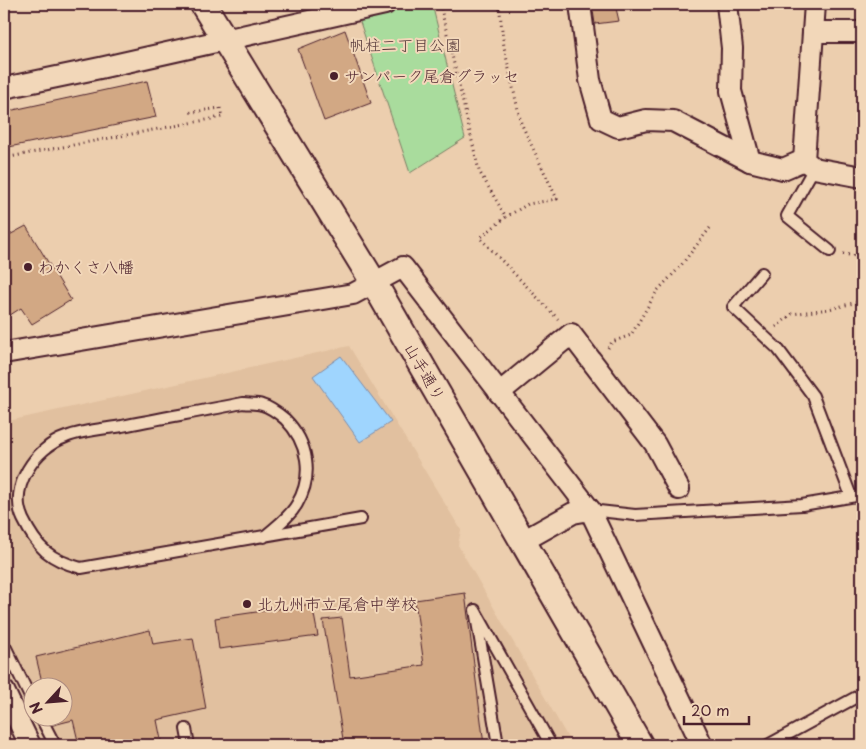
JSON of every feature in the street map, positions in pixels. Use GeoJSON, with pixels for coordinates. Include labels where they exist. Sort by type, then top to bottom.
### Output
{"type":"FeatureCollection","features":[{"type":"Feature","properties":{"kind":"street","name":"山手通り"},"geometry":{"type":"LineString","coordinates":[[203,4],[374,283],[640,745]]}},
{"type":"Feature","properties":{"kind":"street"},"geometry":{"type":"LineString","coordinates":[[580,4],[590,80],[601,119],[618,127],[646,120],[673,121],[750,161],[783,169],[809,164],[862,177]]}},
{"type":"Feature","properties":{"kind":"street"},"geometry":{"type":"LineString","coordinates":[[727,4],[732,48],[731,91],[750,161]]}},
{"type":"Feature","properties":{"kind":"street"},"geometry":{"type":"LineString","coordinates":[[809,164],[815,4]]}},
{"type":"Feature","properties":{"kind":"street"},"geometry":{"type":"LineString","coordinates":[[4,88],[100,68],[372,5]]}},
{"type":"Feature","properties":{"kind":"street"},"geometry":{"type":"LineString","coordinates":[[814,32],[862,32]]}},
{"type":"Feature","properties":{"kind":"street"},"geometry":{"type":"LineString","coordinates":[[4,353],[353,294],[403,267],[590,510],[702,745]]}},
{"type":"Feature","properties":{"kind":"street"},"geometry":{"type":"LineString","coordinates":[[499,393],[571,334],[655,444],[678,489]]}},
{"type":"Feature","properties":{"kind":"street"},"geometry":{"type":"LineString","coordinates":[[523,541],[573,514],[590,510]]}},
{"type":"Feature","properties":{"kind":"street"},"geometry":{"type":"LineString","coordinates":[[4,690],[30,745]]}},
{"type":"Feature","properties":{"kind":"lane"},"geometry":{"type":"LineString","coordinates":[[809,164],[787,216],[830,251]]}},
{"type":"Feature","properties":{"kind":"lane"},"geometry":{"type":"LineString","coordinates":[[762,273],[732,307],[778,349],[813,396],[851,496]]}},
{"type":"Feature","properties":{"kind":"lane"},"geometry":{"type":"LineString","coordinates":[[264,537],[285,519],[297,505],[305,484],[307,466],[305,446],[294,428],[280,415],[264,405],[242,403],[66,436],[36,456],[26,474],[20,492],[21,515],[31,535],[43,550],[62,563],[81,568],[264,537],[361,520]]}},
{"type":"Feature","properties":{"kind":"lane"},"geometry":{"type":"LineString","coordinates":[[590,510],[635,515],[802,505],[862,495]]}},
{"type":"Feature","properties":{"kind":"lane"},"geometry":{"type":"LineString","coordinates":[[498,745],[475,610],[551,745]]}},
{"type":"Feature","properties":{"kind":"lane"},"geometry":{"type":"LineString","coordinates":[[4,648],[6,648],[22,681]]}},
{"type":"Feature","properties":{"kind":"lane"},"geometry":{"type":"LineString","coordinates":[[768,745],[862,694]]}},
{"type":"Feature","properties":{"kind":"lane"},"geometry":{"type":"LineString","coordinates":[[45,726],[55,745]]}},
{"type":"Feature","properties":{"kind":"lane"},"geometry":{"type":"LineString","coordinates":[[186,728],[190,745]]}},
{"type":"Feature","properties":{"kind":"path"},"geometry":{"type":"LineString","coordinates":[[440,4],[479,171],[506,217]]}},
{"type":"Feature","properties":{"kind":"path"},"geometry":{"type":"LineString","coordinates":[[499,4],[504,47],[521,123],[557,199],[528,204],[506,217],[480,238],[544,302],[571,334]]}},
{"type":"Feature","properties":{"kind":"path"},"geometry":{"type":"LineString","coordinates":[[4,158],[222,117],[220,108],[188,113]]}},
{"type":"Feature","properties":{"kind":"path"},"geometry":{"type":"LineString","coordinates":[[597,368],[612,342],[631,335],[657,291],[679,268],[710,228]]}},
{"type":"Feature","properties":{"kind":"path"},"geometry":{"type":"LineString","coordinates":[[764,337],[792,314],[829,310],[862,301]]}},
{"type":"Feature","properties":{"kind":"shaded area","name":"北九州市立尾倉中学校"},"geometry":{"type":"Polygon","coordinates":[[[349,346],[461,530],[458,545],[572,745],[46,745],[36,726],[72,726],[72,676],[22,676],[22,698],[4,662],[4,422],[349,346]]]}},
{"type":"Feature","properties":{"kind":"green space","name":"帆柱二丁目公園"},"geometry":{"type":"Polygon","coordinates":[[[432,4],[465,138],[410,173],[358,16],[432,4]]]}},
{"type":"Feature","properties":{"kind":"water"},"geometry":{"type":"Polygon","coordinates":[[[341,356],[391,422],[360,442],[313,376],[341,356]]]}},
{"type":"Feature","properties":{"kind":"building"},"geometry":{"type":"Polygon","coordinates":[[[592,4],[615,4],[619,21],[595,24],[592,4]]]}},
{"type":"Feature","properties":{"kind":"building","name":"サンパーク尾倉グラッセ"},"geometry":{"type":"Polygon","coordinates":[[[345,30],[371,103],[324,121],[298,49],[345,30]]]}},
{"type":"Feature","properties":{"kind":"building"},"geometry":{"type":"Polygon","coordinates":[[[147,81],[156,117],[4,148],[4,112],[147,81]]]}},
{"type":"Feature","properties":{"kind":"building","name":"わかくさ八幡"},"geometry":{"type":"Polygon","coordinates":[[[26,226],[71,300],[32,324],[21,308],[4,319],[4,238],[26,226]]]}},
{"type":"Feature","properties":{"kind":"building"},"geometry":{"type":"Polygon","coordinates":[[[465,593],[484,745],[344,745],[323,620],[342,618],[350,676],[424,665],[415,600],[465,593]]]}},
{"type":"Feature","properties":{"kind":"building"},"geometry":{"type":"Polygon","coordinates":[[[312,604],[318,636],[219,649],[215,618],[312,604]]]}},
{"type":"Feature","properties":{"kind":"building"},"geometry":{"type":"Polygon","coordinates":[[[150,630],[153,644],[193,638],[206,709],[157,720],[162,745],[79,745],[72,720],[72,676],[41,676],[36,657],[150,630]]]}},
{"type":"Feature","properties":{"kind":"place","name":"サンパーク尾倉グラッセ"},"geometry":{"type":"Point","coordinates":[334,76]}},
{"type":"Feature","properties":{"kind":"place","name":"わかくさ八幡"},"geometry":{"type":"Point","coordinates":[28,267]}},
{"type":"Feature","properties":{"kind":"place","name":"北九州市立尾倉中学校"},"geometry":{"type":"Point","coordinates":[247,604]}}]}
